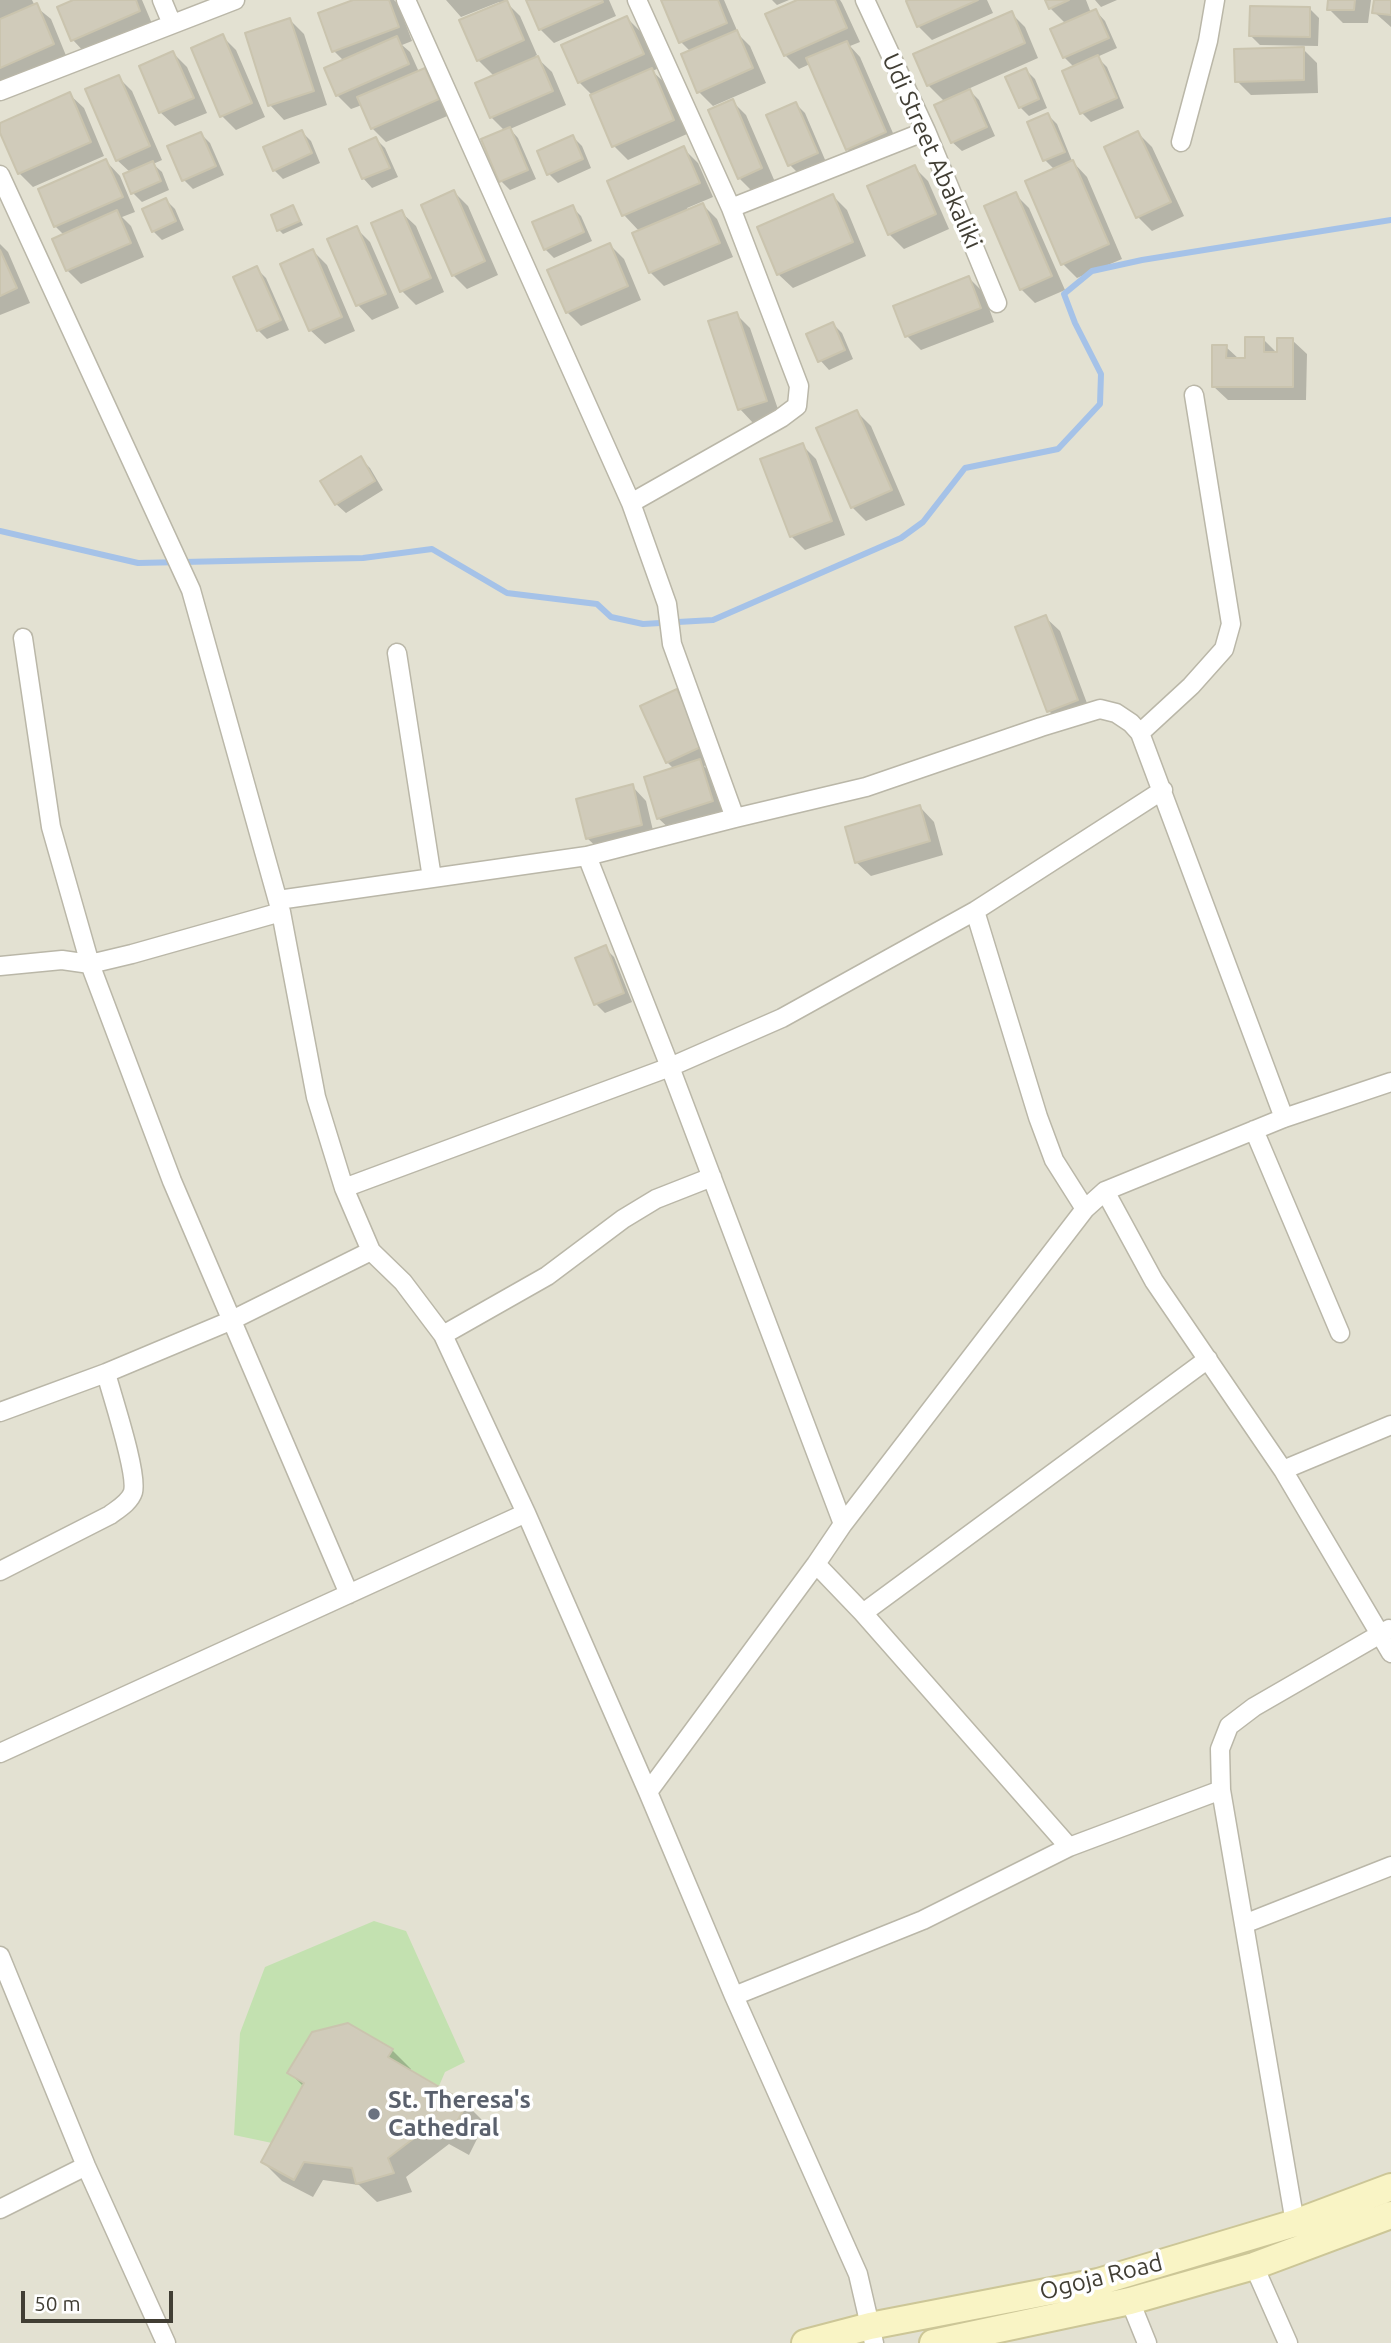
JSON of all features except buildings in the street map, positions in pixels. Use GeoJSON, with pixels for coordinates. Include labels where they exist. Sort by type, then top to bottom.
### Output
{"type":"FeatureCollection","features":[{"type":"Feature","properties":{"kind":"main road","name":"Ogoja Road"},"geometry":{"type":"LineString","coordinates":[[805,2343],[872,2335],[1098,2282],[1296,2222],[1391,2187]]}},
{"type":"Feature","properties":{"kind":"main road","name":"Ogoja Road"},"geometry":{"type":"LineString","coordinates":[[933,2343],[1009,2335],[1254,2266],[1391,2215]]}},
{"type":"Feature","properties":{"kind":"street"},"geometry":{"type":"LineString","coordinates":[[162,0],[172,24]]}},
{"type":"Feature","properties":{"kind":"street"},"geometry":{"type":"LineString","coordinates":[[0,91],[235,0]]}},
{"type":"Feature","properties":{"kind":"street"},"geometry":{"type":"LineString","coordinates":[[406,0],[631,503],[667,604],[672,644],[735,818]]}},
{"type":"Feature","properties":{"kind":"street"},"geometry":{"type":"LineString","coordinates":[[631,503],[781,418],[797,406],[799,386],[731,208],[637,0]]}},
{"type":"Feature","properties":{"kind":"street","name":"Udi Street Abakaliki"},"geometry":{"type":"LineString","coordinates":[[865,0],[926,131],[997,303]]}},
{"type":"Feature","properties":{"kind":"street"},"geometry":{"type":"LineString","coordinates":[[1181,142],[1208,41],[1215,0]]}},
{"type":"Feature","properties":{"kind":"street"},"geometry":{"type":"LineString","coordinates":[[731,208],[926,131]]}},
{"type":"Feature","properties":{"kind":"street"},"geometry":{"type":"LineString","coordinates":[[0,175],[5,201],[191,590],[279,906],[316,1097],[345,1188],[371,1251],[403,1282],[443,1335],[526,1513],[734,1996],[858,2274],[872,2335]]}},
{"type":"Feature","properties":{"kind":"street"},"geometry":{"type":"LineString","coordinates":[[1140,733],[1191,686],[1224,649],[1231,624],[1194,395]]}},
{"type":"Feature","properties":{"kind":"street"},"geometry":{"type":"LineString","coordinates":[[23,638],[51,827],[90,964],[172,1181],[349,1594]]}},
{"type":"Feature","properties":{"kind":"street"},"geometry":{"type":"LineString","coordinates":[[397,653],[432,878]]}},
{"type":"Feature","properties":{"kind":"street"},"geometry":{"type":"LineString","coordinates":[[0,966],[62,960],[90,964],[132,954],[279,906],[432,878],[587,856],[866,787],[1100,709],[1116,713],[1140,733],[1284,1118]]}},
{"type":"Feature","properties":{"kind":"street"},"geometry":{"type":"LineString","coordinates":[[345,1188],[670,1067],[782,1018],[975,911],[1163,790]]}},
{"type":"Feature","properties":{"kind":"street"},"geometry":{"type":"LineString","coordinates":[[587,856],[843,1524]]}},
{"type":"Feature","properties":{"kind":"street"},"geometry":{"type":"LineString","coordinates":[[975,911],[1042,1128],[1054,1160],[1085,1209]]}},
{"type":"Feature","properties":{"kind":"street"},"geometry":{"type":"LineString","coordinates":[[648,1792],[843,1524],[1085,1209],[1105,1191],[1284,1118],[1391,1082]]}},
{"type":"Feature","properties":{"kind":"street"},"geometry":{"type":"LineString","coordinates":[[1254,1130],[1340,1333]]}},
{"type":"Feature","properties":{"kind":"street"},"geometry":{"type":"LineString","coordinates":[[443,1335],[547,1276],[623,1219],[656,1199],[712,1177]]}},
{"type":"Feature","properties":{"kind":"street"},"geometry":{"type":"LineString","coordinates":[[1105,1191],[1154,1281],[1283,1470],[1386,1631],[1391,1653]]}},
{"type":"Feature","properties":{"kind":"street"},"geometry":{"type":"LineString","coordinates":[[0,1412],[106,1373],[230,1321],[371,1251]]}},
{"type":"Feature","properties":{"kind":"street"},"geometry":{"type":"LineString","coordinates":[[863,1613],[1208,1359]]}},
{"type":"Feature","properties":{"kind":"street"},"geometry":{"type":"LineString","coordinates":[[0,1571],[110,1515],[126,1503],[133,1491],[131,1468],[106,1373]]}},
{"type":"Feature","properties":{"kind":"street"},"geometry":{"type":"LineString","coordinates":[[1283,1470],[1391,1425]]}},
{"type":"Feature","properties":{"kind":"street"},"geometry":{"type":"LineString","coordinates":[[0,1753],[526,1513]]}},
{"type":"Feature","properties":{"kind":"street"},"geometry":{"type":"LineString","coordinates":[[816,1564],[863,1613],[1069,1847]]}},
{"type":"Feature","properties":{"kind":"street"},"geometry":{"type":"LineString","coordinates":[[1296,2222],[1221,1790],[1220,1749],[1229,1726],[1254,1707],[1386,1631]]}},
{"type":"Feature","properties":{"kind":"street"},"geometry":{"type":"LineString","coordinates":[[734,1996],[923,1920],[1069,1847],[1221,1790]]}},
{"type":"Feature","properties":{"kind":"street"},"geometry":{"type":"LineString","coordinates":[[1244,1924],[1391,1866]]}},
{"type":"Feature","properties":{"kind":"street"},"geometry":{"type":"LineString","coordinates":[[0,1955],[86,2166],[166,2343]]}},
{"type":"Feature","properties":{"kind":"street"},"geometry":{"type":"LineString","coordinates":[[0,2209],[86,2166]]}},
{"type":"Feature","properties":{"kind":"street"},"geometry":{"type":"LineString","coordinates":[[1254,2266],[1288,2343]]}},
{"type":"Feature","properties":{"kind":"street"},"geometry":{"type":"LineString","coordinates":[[1130,2301],[1147,2343]]}},
{"type":"Feature","properties":{"kind":"shaded area"},"geometry":{"type":"Polygon","coordinates":[[[0,0],[1391,0],[1391,2343],[0,2343],[0,0]]]}},
{"type":"Feature","properties":{"kind":"green space"},"geometry":{"type":"Polygon","coordinates":[[[374,1921],[406,1931],[465,2062],[445,2072],[439,2086],[388,2057],[393,2049],[348,2023],[312,2032],[304,2083],[272,2143],[234,2135],[240,2033],[265,1967],[374,1921]]]}},
{"type":"Feature","properties":{"kind":"waterway"},"geometry":{"type":"LineString","coordinates":[[0,531],[138,563],[363,558],[432,549],[507,593],[597,604],[611,617],[643,624],[713,620],[901,538],[923,522],[965,468],[1058,449],[1100,404],[1101,374],[1075,323],[1064,294],[1092,271],[1142,260],[1391,220]]}},
{"type":"Feature","properties":{"kind":"place","name":"St. Theresa's Cathedral"},"geometry":{"type":"Point","coordinates":[374,2114]}}]}
